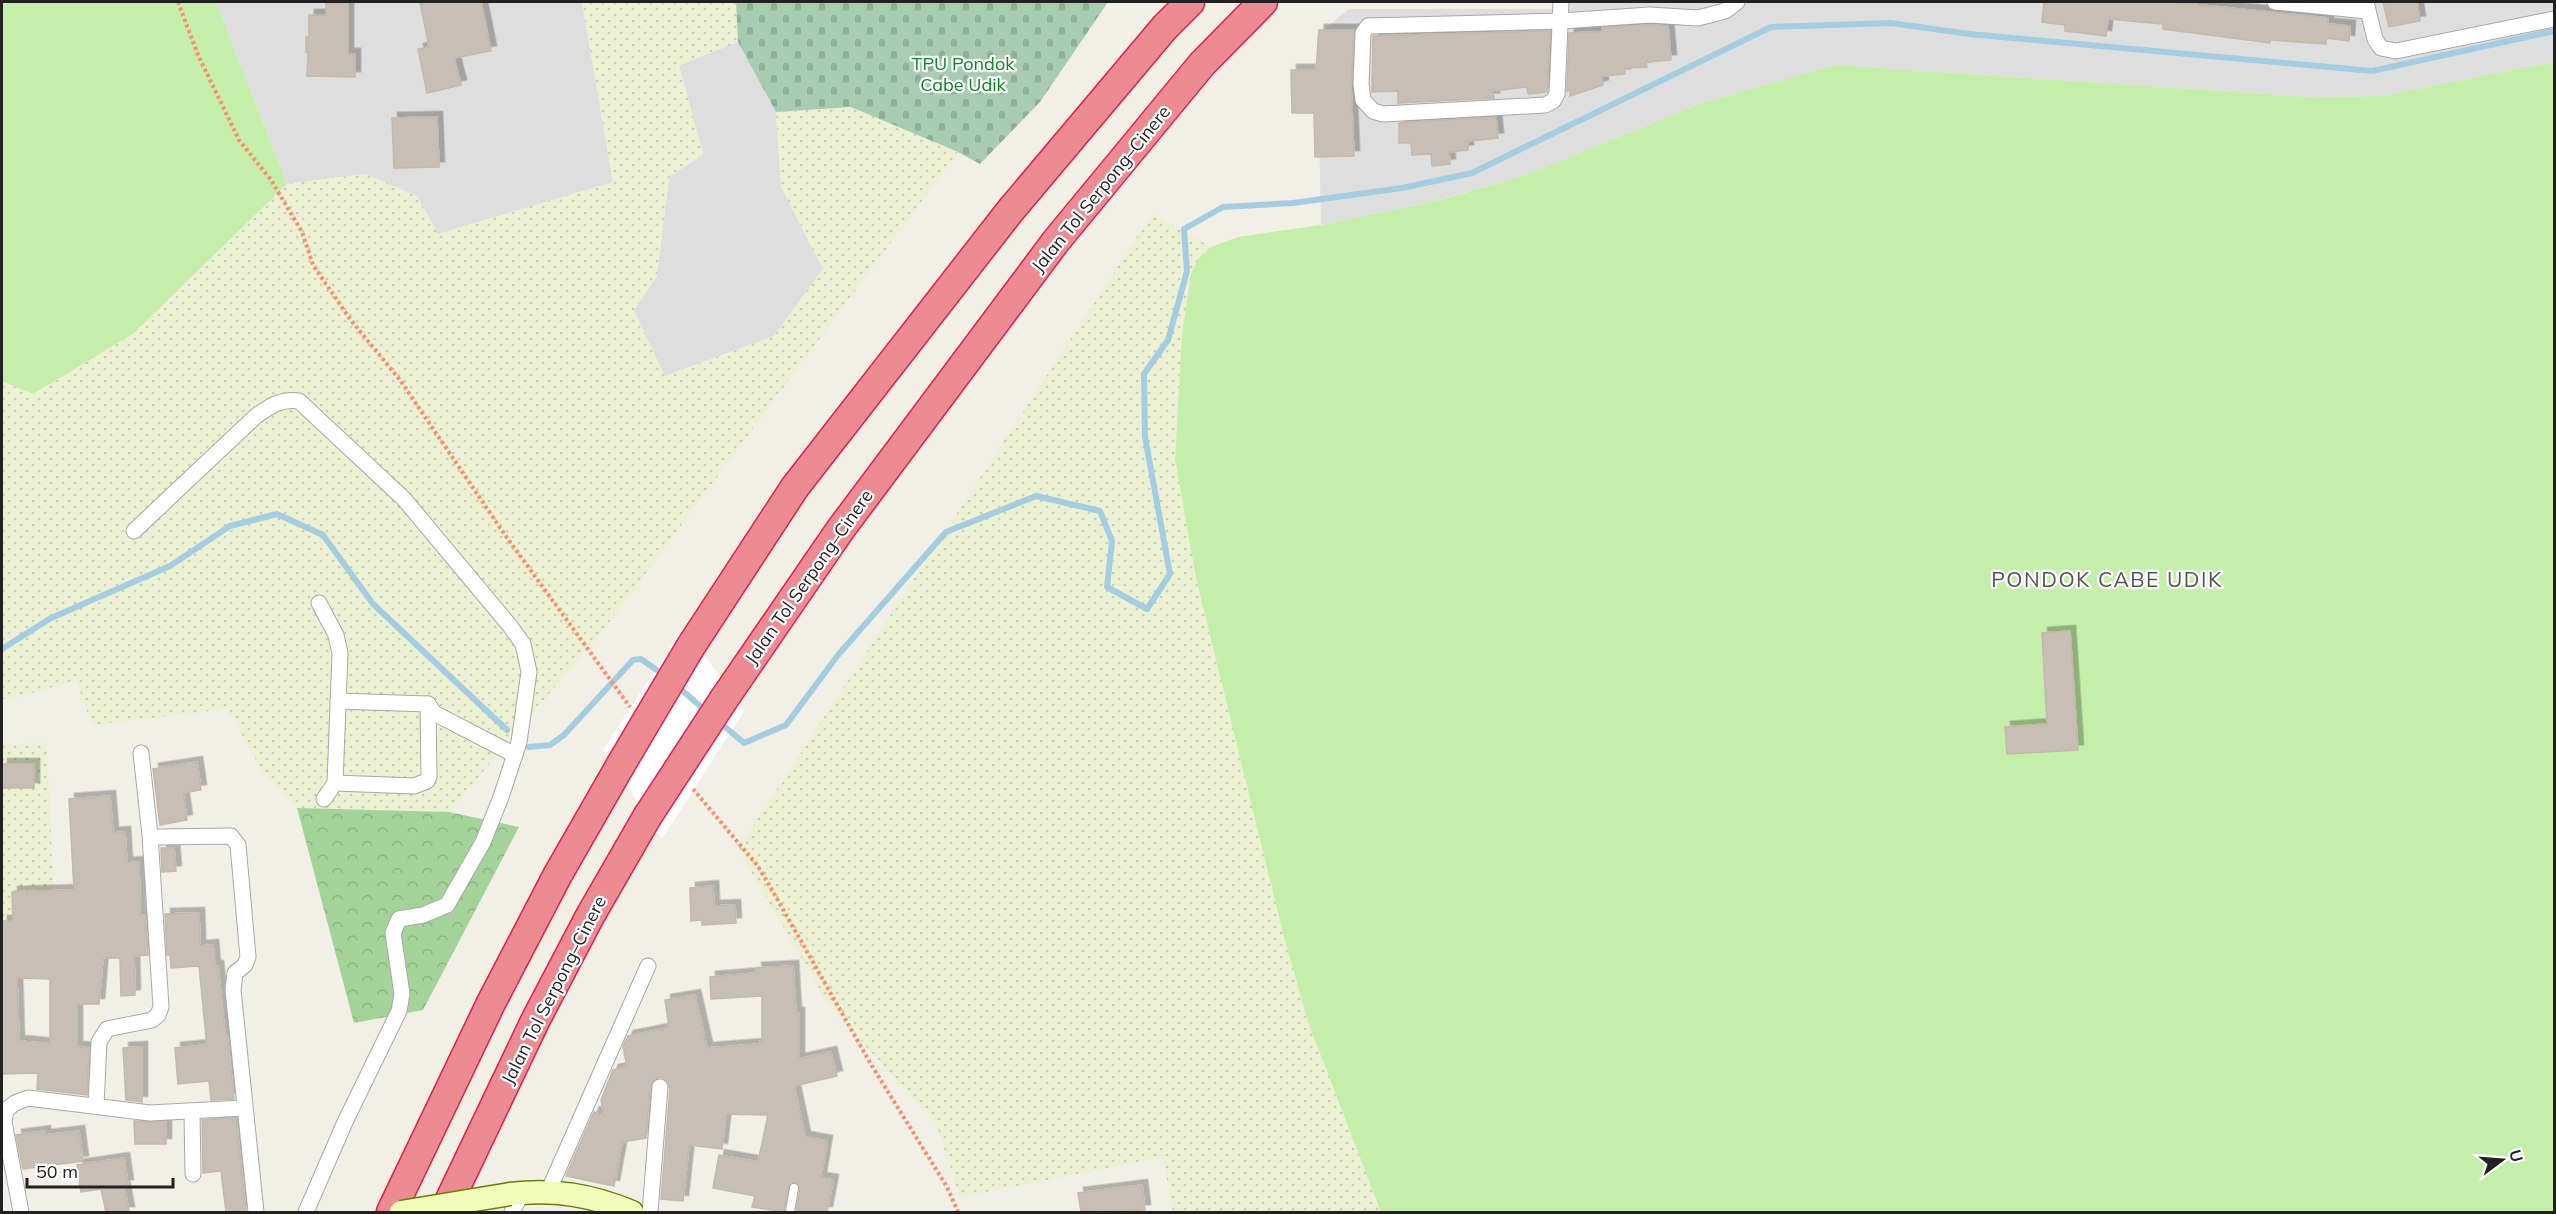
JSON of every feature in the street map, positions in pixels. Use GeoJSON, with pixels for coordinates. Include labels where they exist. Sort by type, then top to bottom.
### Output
{"type":"FeatureCollection","features":[{"type":"Feature","properties":{"kind":"highway"},"geometry":{"type":"LineString","coordinates":[[391,1212],[490,1005],[557,876],[691,646],[795,487],[1010,211],[1165,27],[1190,2]]}},
{"type":"Feature","properties":{"kind":"highway","name":"Jalan Tol Serpong–Cinere"},"geometry":{"type":"LineString","coordinates":[[444,1212],[535,1021],[590,916],[647,817],[724,699],[840,530],[1056,241],[1202,64],[1263,2]]}},
{"type":"Feature","properties":{"kind":"street"},"geometry":{"type":"LineString","coordinates":[[1561,2],[1561,21],[1557,94],[1553,101],[1545,105],[1383,114],[1373,111],[1363,100],[1361,84],[1363,33],[1368,26],[1561,21],[1650,8],[1698,18],[1725,11],[1737,2]]}},
{"type":"Feature","properties":{"kind":"street"},"geometry":{"type":"LineString","coordinates":[[2275,2],[2367,6],[2375,39],[2381,48],[2396,51],[2554,19]]}},
{"type":"Feature","properties":{"kind":"street"},"geometry":{"type":"LineString","coordinates":[[134,531],[256,416],[276,402],[289,399],[299,401],[404,499],[510,626],[523,645],[529,672],[519,742],[483,842],[447,905],[423,915],[399,919],[393,933],[402,994],[399,1011],[345,1122],[306,1212]]}},
{"type":"Feature","properties":{"kind":"street"},"geometry":{"type":"LineString","coordinates":[[319,603],[339,643],[335,783],[324,799]]}},
{"type":"Feature","properties":{"kind":"street"},"geometry":{"type":"LineString","coordinates":[[338,700],[428,704]]}},
{"type":"Feature","properties":{"kind":"street"},"geometry":{"type":"LineString","coordinates":[[428,704],[434,713],[515,755]]}},
{"type":"Feature","properties":{"kind":"street"},"geometry":{"type":"LineString","coordinates":[[335,783],[414,786],[426,781],[429,777],[428,704]]}},
{"type":"Feature","properties":{"kind":"street"},"geometry":{"type":"LineString","coordinates":[[96,1105],[99,1042],[103,1033],[107,1029],[152,1020],[158,1015],[161,1007],[150,835],[141,753]]}},
{"type":"Feature","properties":{"kind":"street"},"geometry":{"type":"LineString","coordinates":[[159,837],[231,836],[238,845],[248,957],[244,965],[235,972],[233,990],[256,1212]]}},
{"type":"Feature","properties":{"kind":"street"},"geometry":{"type":"LineString","coordinates":[[548,1192],[648,966]]}},
{"type":"Feature","properties":{"kind":"street"},"geometry":{"type":"LineString","coordinates":[[650,1212],[660,1087]]}},
{"type":"Feature","properties":{"kind":"street"},"geometry":{"type":"LineString","coordinates":[[21,1212],[4,1122],[6,1110],[15,1103],[28,1098],[150,1113],[244,1108]]}},
{"type":"Feature","properties":{"kind":"street"},"geometry":{"type":"LineString","coordinates":[[192,1112],[193,1174]]}},
{"type":"Feature","properties":{"kind":"street"},"geometry":{"type":"LineString","coordinates":[[401,1212],[515,1200],[548,1192],[584,1195],[632,1212]]}},
{"type":"Feature","properties":{"kind":"lane"},"geometry":{"type":"LineString","coordinates":[[790,1212],[795,1188]]}},
{"type":"Feature","properties":{"kind":"path"},"geometry":{"type":"LineString","coordinates":[[178,2],[198,55],[239,140],[272,180],[302,232],[313,265],[350,319],[400,381],[504,535],[637,715]]}},
{"type":"Feature","properties":{"kind":"path"},"geometry":{"type":"LineString","coordinates":[[687,780],[757,865],[872,1066],[947,1187],[958,1212]]}},
{"type":"Feature","properties":{"kind":"shaded area"},"geometry":{"type":"Polygon","coordinates":[[[216,2],[582,2],[613,182],[438,234],[417,196],[365,174],[287,184],[216,2]]]}},
{"type":"Feature","properties":{"kind":"shaded area"},"geometry":{"type":"Polygon","coordinates":[[[1562,2],[2554,2],[2554,62],[2382,96],[2311,97],[1835,65],[1699,104],[1526,175],[1443,199],[1321,225],[1317,35],[1349,9],[1563,9],[1562,2]]]}},
{"type":"Feature","properties":{"kind":"shaded area"},"geometry":{"type":"Polygon","coordinates":[[[738,42],[776,112],[781,187],[823,269],[774,336],[665,376],[634,311],[657,275],[669,177],[703,154],[679,65],[738,42]]]}},
{"type":"Feature","properties":{"kind":"green space"},"geometry":{"type":"Polygon","coordinates":[[[2,2],[216,2],[287,184],[134,333],[33,394],[2,381],[2,2]]]}},
{"type":"Feature","properties":{"kind":"green space"},"geometry":{"type":"Polygon","coordinates":[[[582,2],[736,2],[738,42],[679,65],[703,154],[669,177],[657,275],[634,311],[665,376],[774,336],[823,269],[781,187],[776,112],[851,107],[958,152],[608,624],[449,812],[297,808],[263,773],[228,709],[92,725],[76,680],[12,699],[2,699],[2,381],[33,394],[134,333],[287,184],[365,174],[417,196],[438,234],[613,182],[582,2]]]}},
{"type":"Feature","properties":{"kind":"green space","name":"TPU Pondok Cabe Udik"},"geometry":{"type":"Polygon","coordinates":[[[736,2],[1108,2],[1040,102],[980,164],[958,152],[851,107],[776,112],[738,42],[736,2]]]}},
{"type":"Feature","properties":{"kind":"green space"},"geometry":{"type":"Polygon","coordinates":[[[2554,62],[2554,1212],[1381,1212],[1308,1022],[1284,937],[1196,578],[1175,459],[1182,335],[1191,274],[1198,259],[1211,247],[1238,237],[1321,225],[1444,199],[1526,175],[1699,104],[1835,65],[2311,97],[2382,96],[2554,62]]]}},
{"type":"Feature","properties":{"kind":"green space"},"geometry":{"type":"Polygon","coordinates":[[[1152,214],[1211,247],[1198,259],[1182,335],[1175,459],[1196,578],[1284,937],[1308,1022],[1381,1212],[1173,1212],[1163,1157],[960,1197],[936,1123],[830,1007],[738,849],[1152,214]]]}},
{"type":"Feature","properties":{"kind":"green space"},"geometry":{"type":"Polygon","coordinates":[[[47,743],[55,930],[2,926],[2,744],[47,743]]]}},
{"type":"Feature","properties":{"kind":"green space"},"geometry":{"type":"Polygon","coordinates":[[[297,808],[449,812],[519,827],[423,1010],[354,1023],[297,808]]]}},
{"type":"Feature","properties":{"kind":"pier"},"geometry":{"type":"Polygon","coordinates":[[[684,626],[744,711],[662,839],[603,750],[684,626]]]}},
{"type":"Feature","properties":{"kind":"building"},"geometry":{"type":"Polygon","coordinates":[[[420,2],[481,2],[491,51],[454,58],[461,85],[427,93],[418,49],[429,47],[420,2]]]}},
{"type":"Feature","properties":{"kind":"building"},"geometry":{"type":"Polygon","coordinates":[[[2044,2],[2172,2],[2328,18],[2328,24],[2350,26],[2349,41],[2326,38],[2326,44],[2270,40],[2270,43],[2163,29],[2163,24],[2108,19],[2106,36],[2065,31],[2065,25],[2042,22],[2044,2]]]}},
{"type":"Feature","properties":{"kind":"building"},"geometry":{"type":"Polygon","coordinates":[[[2383,2],[2417,2],[2420,21],[2389,27],[2383,2]]]}},
{"type":"Feature","properties":{"kind":"building"},"geometry":{"type":"Polygon","coordinates":[[[326,3],[348,3],[348,54],[355,54],[355,77],[307,76],[306,37],[309,37],[309,15],[326,15],[326,3]]]}},
{"type":"Feature","properties":{"kind":"building"},"geometry":{"type":"Polygon","coordinates":[[[1668,26],[1671,60],[1646,62],[1647,67],[1624,68],[1625,74],[1602,76],[1603,85],[1570,96],[1570,90],[1567,91],[1569,33],[1602,32],[1602,28],[1668,26]]]}},
{"type":"Feature","properties":{"kind":"building"},"geometry":{"type":"Polygon","coordinates":[[[1319,30],[1354,30],[1351,84],[1354,156],[1315,157],[1314,113],[1292,113],[1291,70],[1316,70],[1319,30]]]}},
{"type":"Feature","properties":{"kind":"building"},"geometry":{"type":"Polygon","coordinates":[[[1550,31],[1547,92],[1528,94],[1527,87],[1493,91],[1494,98],[1398,103],[1398,91],[1372,92],[1373,36],[1550,31]]]}},
{"type":"Feature","properties":{"kind":"building"},"geometry":{"type":"Polygon","coordinates":[[[437,117],[439,167],[394,168],[392,118],[437,117]]]}},
{"type":"Feature","properties":{"kind":"building"},"geometry":{"type":"Polygon","coordinates":[[[1496,117],[1498,138],[1468,141],[1468,150],[1449,152],[1450,164],[1432,166],[1431,154],[1412,155],[1411,143],[1399,143],[1399,123],[1496,117]]]}},
{"type":"Feature","properties":{"kind":"building"},"geometry":{"type":"Polygon","coordinates":[[[2070,631],[2078,750],[2007,754],[2005,727],[2047,724],[2042,633],[2070,631]]]}},
{"type":"Feature","properties":{"kind":"building"},"geometry":{"type":"Polygon","coordinates":[[[197,762],[201,790],[183,793],[187,820],[160,825],[153,769],[197,762]]]}},
{"type":"Feature","properties":{"kind":"building"},"geometry":{"type":"Polygon","coordinates":[[[2,764],[34,764],[34,788],[2,788],[2,764]]]}},
{"type":"Feature","properties":{"kind":"building"},"geometry":{"type":"Polygon","coordinates":[[[110,796],[113,833],[125,832],[127,863],[139,862],[140,916],[145,915],[148,955],[134,956],[135,995],[121,996],[120,958],[103,958],[99,1004],[77,1004],[77,1047],[89,1048],[87,1095],[37,1089],[38,1073],[2,1074],[2,921],[13,921],[12,892],[74,890],[69,799],[110,796]],[[17,978],[19,1041],[50,1044],[50,979],[17,978]]]}},
{"type":"Feature","properties":{"kind":"building"},"geometry":{"type":"Polygon","coordinates":[[[161,848],[174,848],[176,871],[162,872],[161,848]]]}},
{"type":"Feature","properties":{"kind":"building"},"geometry":{"type":"Polygon","coordinates":[[[713,886],[714,906],[735,905],[736,923],[702,925],[702,920],[691,921],[690,888],[713,886]]]}},
{"type":"Feature","properties":{"kind":"building"},"geometry":{"type":"Polygon","coordinates":[[[199,913],[200,946],[213,945],[215,967],[218,966],[234,1099],[211,1100],[209,1081],[178,1084],[175,1048],[206,1045],[206,1037],[199,966],[171,968],[170,955],[167,955],[165,914],[199,913]]]}},
{"type":"Feature","properties":{"kind":"building"},"geometry":{"type":"Polygon","coordinates":[[[793,966],[796,1013],[799,1013],[799,1059],[831,1052],[837,1076],[794,1086],[805,1137],[827,1141],[821,1178],[833,1180],[827,1212],[796,1212],[800,1188],[796,1182],[788,1186],[784,1212],[752,1207],[755,1196],[713,1188],[719,1155],[758,1162],[768,1115],[726,1114],[722,1149],[689,1145],[683,1201],[661,1199],[670,1088],[668,1082],[661,1077],[655,1079],[650,1086],[646,1138],[622,1142],[614,1186],[566,1176],[594,1112],[604,1116],[601,1100],[613,1070],[627,1067],[623,1046],[628,1036],[669,1028],[665,1000],[695,995],[707,1048],[760,1044],[762,1041],[762,996],[711,999],[710,977],[757,973],[756,968],[793,966]]]}},
{"type":"Feature","properties":{"kind":"building"},"geometry":{"type":"Polygon","coordinates":[[[142,1047],[142,1102],[126,1100],[123,1048],[142,1047]]]}},
{"type":"Feature","properties":{"kind":"building"},"geometry":{"type":"Polygon","coordinates":[[[236,1118],[246,1212],[226,1212],[221,1171],[203,1173],[202,1120],[236,1118]]]}},
{"type":"Feature","properties":{"kind":"building"},"geometry":{"type":"Polygon","coordinates":[[[134,1121],[166,1122],[166,1144],[135,1144],[134,1121]]]}},
{"type":"Feature","properties":{"kind":"building"},"geometry":{"type":"Polygon","coordinates":[[[45,1131],[45,1135],[79,1131],[83,1161],[23,1169],[16,1135],[45,1131]]]}},
{"type":"Feature","properties":{"kind":"building"},"geometry":{"type":"Polygon","coordinates":[[[124,1158],[128,1185],[124,1185],[129,1212],[106,1212],[101,1189],[81,1192],[77,1165],[124,1158]]]}},
{"type":"Feature","properties":{"kind":"building"},"geometry":{"type":"Polygon","coordinates":[[[1142,1185],[1145,1210],[1081,1212],[1078,1193],[1142,1185]]]}},
{"type":"Feature","properties":{"kind":"waterway"},"geometry":{"type":"LineString","coordinates":[[717,720],[744,743],[786,725],[838,655],[946,532],[1036,496],[1100,511],[1112,541],[1107,587],[1147,609],[1170,574],[1145,437],[1144,374],[1168,340],[1187,271],[1184,229],[1223,207],[1293,203],[1402,188],[1472,173],[1771,27],[1891,23],[1969,34],[2372,71],[2554,31]]}},
{"type":"Feature","properties":{"kind":"waterway"},"geometry":{"type":"LineString","coordinates":[[2,649],[51,618],[170,566],[230,526],[277,514],[323,535],[373,604],[507,730]]}},
{"type":"Feature","properties":{"kind":"waterway"},"geometry":{"type":"LineString","coordinates":[[529,747],[550,745],[564,735],[633,660],[641,659],[664,675]]}},
{"type":"Feature","properties":{"kind":"waterway"},"geometry":{"type":"LineString","coordinates":[[676,685],[707,712]]}},
{"type":"Feature","properties":{"kind":"district","name":"PONDOK CABE UDIK"},"geometry":{"type":"Point","coordinates":[2107,580]}}]}
